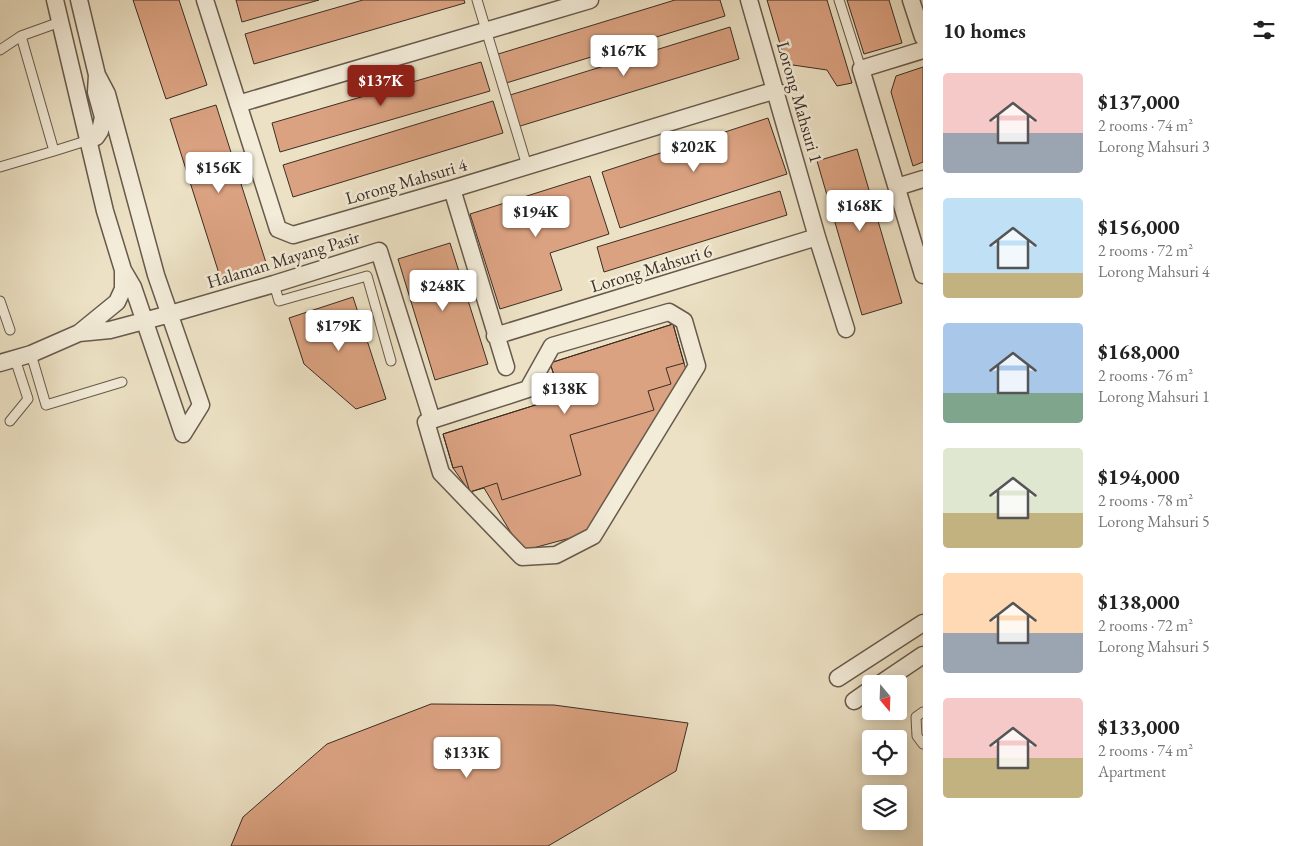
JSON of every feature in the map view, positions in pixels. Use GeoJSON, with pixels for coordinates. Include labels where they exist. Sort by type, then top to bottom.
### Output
{"type":"FeatureCollection","features":[{"type":"Feature","properties":{"kind":"street"},"geometry":{"type":"LineString","coordinates":[[55,0],[105,211],[123,270],[133,287],[183,434],[201,405],[138,212],[107,94],[97,75],[79,0]]}},
{"type":"Feature","properties":{"kind":"street","name":"Lorong Mahsuri 4"},"geometry":{"type":"LineString","coordinates":[[205,0],[278,229],[293,235],[452,189],[776,90]]}},
{"type":"Feature","properties":{"kind":"street"},"geometry":{"type":"LineString","coordinates":[[238,104],[590,0]]}},
{"type":"Feature","properties":{"kind":"street","name":"Lorong Mahsuri 1"},"geometry":{"type":"LineString","coordinates":[[749,0],[846,329]]}},
{"type":"Feature","properties":{"kind":"street"},"geometry":{"type":"LineString","coordinates":[[911,0],[923,37]]}},
{"type":"Feature","properties":{"kind":"street"},"geometry":{"type":"LineString","coordinates":[[923,50],[861,69],[923,275]]}},
{"type":"Feature","properties":{"kind":"street"},"geometry":{"type":"LineString","coordinates":[[89,140],[96,137],[102,124],[96,92],[97,75]]}},
{"type":"Feature","properties":{"kind":"street"},"geometry":{"type":"LineString","coordinates":[[897,187],[923,179]]}},
{"type":"Feature","properties":{"kind":"street"},"geometry":{"type":"LineString","coordinates":[[452,189],[506,367]]}},
{"type":"Feature","properties":{"kind":"street","name":"Lorong Mahsuri 6"},"geometry":{"type":"LineString","coordinates":[[496,336],[818,237]]}},
{"type":"Feature","properties":{"kind":"street","name":"Halaman Mayang Pasir"},"geometry":{"type":"LineString","coordinates":[[79,333],[110,330],[170,314],[379,251],[432,420]]}},
{"type":"Feature","properties":{"kind":"street"},"geometry":{"type":"LineString","coordinates":[[15,359],[79,333],[117,302],[123,289],[123,270]]}},
{"type":"Feature","properties":{"kind":"street"},"geometry":{"type":"LineString","coordinates":[[669,312],[684,321],[697,366],[593,536],[556,554],[522,557],[441,473],[426,422],[432,420],[528,389],[552,346],[669,312]]}},
{"type":"Feature","properties":{"kind":"street"},"geometry":{"type":"LineString","coordinates":[[838,678],[923,623]]}},
{"type":"Feature","properties":{"kind":"street"},"geometry":{"type":"LineString","coordinates":[[893,675],[923,655]]}},
{"type":"Feature","properties":{"kind":"street"},"geometry":{"type":"LineString","coordinates":[[854,701],[862,695]]}},
{"type":"Feature","properties":{"kind":"lane"},"geometry":{"type":"LineString","coordinates":[[477,0],[527,166]]}},
{"type":"Feature","properties":{"kind":"lane"},"geometry":{"type":"LineString","coordinates":[[839,0],[861,69]]}},
{"type":"Feature","properties":{"kind":"lane"},"geometry":{"type":"LineString","coordinates":[[0,50],[21,36],[60,22]]}},
{"type":"Feature","properties":{"kind":"lane"},"geometry":{"type":"LineString","coordinates":[[21,36],[54,151]]}},
{"type":"Feature","properties":{"kind":"lane"},"geometry":{"type":"LineString","coordinates":[[0,167],[89,140]]}},
{"type":"Feature","properties":{"kind":"lane"},"geometry":{"type":"LineString","coordinates":[[274,284],[279,301],[367,276],[391,361]]}},
{"type":"Feature","properties":{"kind":"lane"},"geometry":{"type":"LineString","coordinates":[[0,301],[10,330]]}},
{"type":"Feature","properties":{"kind":"lane"},"geometry":{"type":"LineString","coordinates":[[15,359],[46,406],[122,382]]}},
{"type":"Feature","properties":{"kind":"lane"},"geometry":{"type":"LineString","coordinates":[[10,421],[28,399],[15,359]]}},
{"type":"Feature","properties":{"kind":"lane"},"geometry":{"type":"LineString","coordinates":[[923,712],[916,717],[917,736],[923,744]]}},
{"type":"Feature","properties":{"kind":"building"},"geometry":{"type":"Polygon","coordinates":[[[133,0],[179,0],[207,85],[166,99],[133,0]]]}},
{"type":"Feature","properties":{"kind":"building"},"geometry":{"type":"Polygon","coordinates":[[[236,0],[319,0],[242,22],[236,0]]]}},
{"type":"Feature","properties":{"kind":"building"},"geometry":{"type":"Polygon","coordinates":[[[363,0],[464,0],[465,3],[254,64],[245,34],[363,0]]]}},
{"type":"Feature","properties":{"kind":"building"},"geometry":{"type":"Polygon","coordinates":[[[675,0],[720,0],[725,16],[503,84],[495,55],[675,0]]]}},
{"type":"Feature","properties":{"kind":"building"},"geometry":{"type":"Polygon","coordinates":[[[767,0],[827,0],[852,83],[837,86],[827,70],[786,64],[767,0]]]}},
{"type":"Feature","properties":{"kind":"building"},"geometry":{"type":"Polygon","coordinates":[[[847,0],[889,0],[902,43],[864,54],[847,0]]]}},
{"type":"Feature","properties":{"kind":"building"},"geometry":{"type":"Polygon","coordinates":[[[730,27],[739,59],[517,127],[507,96],[730,27]]]}},
{"type":"Feature","properties":{"kind":"building"},"geometry":{"type":"Polygon","coordinates":[[[481,62],[490,91],[280,152],[272,123],[481,62]]]}},
{"type":"Feature","properties":{"kind":"building"},"geometry":{"type":"Polygon","coordinates":[[[923,67],[923,162],[913,166],[891,92],[896,76],[923,67]]]}},
{"type":"Feature","properties":{"kind":"building"},"geometry":{"type":"Polygon","coordinates":[[[493,101],[503,133],[293,197],[283,165],[493,101]]]}},
{"type":"Feature","properties":{"kind":"building"},"geometry":{"type":"Polygon","coordinates":[[[216,105],[268,269],[222,283],[170,119],[216,105]]]}},
{"type":"Feature","properties":{"kind":"building"},"geometry":{"type":"Polygon","coordinates":[[[768,118],[787,174],[620,228],[602,172],[768,118]]]}},
{"type":"Feature","properties":{"kind":"building"},"geometry":{"type":"Polygon","coordinates":[[[857,149],[902,303],[862,315],[817,161],[857,149]]]}},
{"type":"Feature","properties":{"kind":"building"},"geometry":{"type":"Polygon","coordinates":[[[590,176],[609,234],[550,253],[562,290],[500,309],[470,214],[590,176]]]}},
{"type":"Feature","properties":{"kind":"building"},"geometry":{"type":"Polygon","coordinates":[[[780,191],[787,215],[604,272],[597,247],[780,191]]]}},
{"type":"Feature","properties":{"kind":"building"},"geometry":{"type":"Polygon","coordinates":[[[450,243],[488,364],[435,380],[398,259],[450,243]]]}},
{"type":"Feature","properties":{"kind":"building"},"geometry":{"type":"Polygon","coordinates":[[[353,297],[386,399],[356,409],[304,364],[289,318],[353,297]]]}},
{"type":"Feature","properties":{"kind":"building"},"geometry":{"type":"Polygon","coordinates":[[[673,324],[684,363],[666,368],[671,384],[648,391],[654,410],[570,435],[581,475],[502,500],[497,483],[470,492],[462,466],[453,468],[443,434],[561,397],[550,363],[673,324]]]}},
{"type":"Feature","properties":{"kind":"building"},"geometry":{"type":"Polygon","coordinates":[[[673,324],[686,370],[585,534],[522,551],[484,488],[470,492],[453,468],[443,434],[561,397],[550,363],[673,324]]]}},
{"type":"Feature","properties":{"kind":"building"},"geometry":{"type":"Polygon","coordinates":[[[431,704],[554,705],[688,723],[676,771],[548,846],[231,846],[243,817],[327,744],[431,704]]]}}]}
